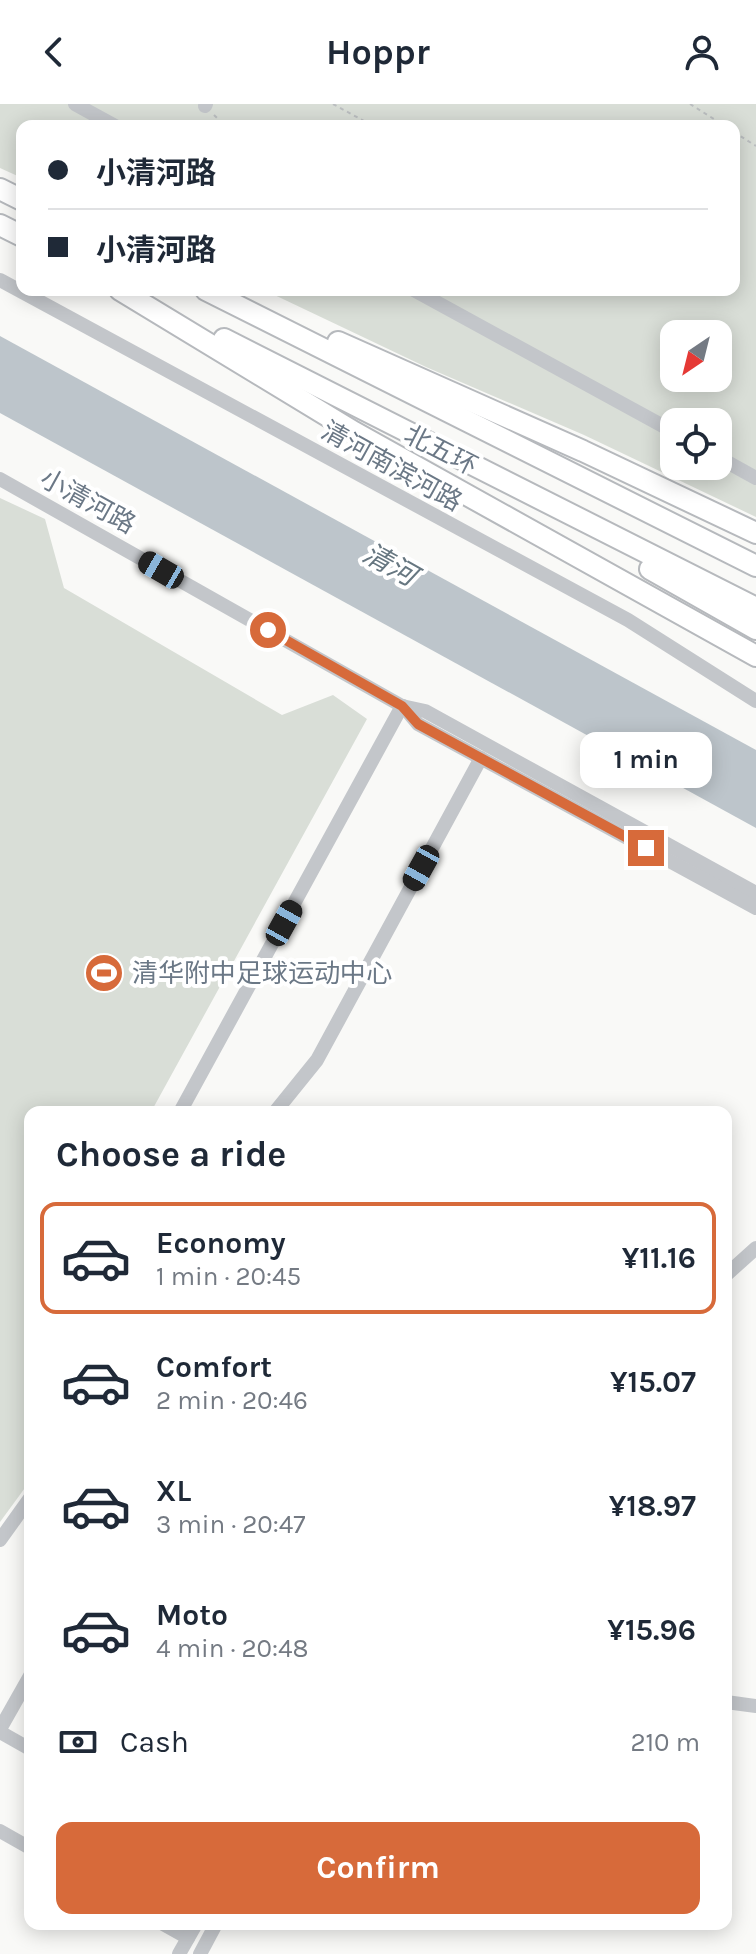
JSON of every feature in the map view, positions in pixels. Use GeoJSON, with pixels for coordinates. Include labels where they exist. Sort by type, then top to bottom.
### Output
{"type":"FeatureCollection","features":[{"type":"Feature","properties":{"kind":"highway"},"geometry":{"type":"LineString","coordinates":[[130,296],[354,432],[756,656]]}},
{"type":"Feature","properties":{"kind":"highway","name":"北五环"},"geometry":{"type":"LineString","coordinates":[[140,296],[756,608]]}},
{"type":"Feature","properties":{"kind":"highway","name":"北五环"},"geometry":{"type":"LineString","coordinates":[[218,296],[756,566]]}},
{"type":"Feature","properties":{"kind":"highway"},"geometry":{"type":"LineString","coordinates":[[234,296],[583,451],[756,533]]}},
{"type":"Feature","properties":{"kind":"highway"},"geometry":{"type":"LineString","coordinates":[[462,461],[756,629]]}},
{"type":"Feature","properties":{"kind":"street"},"geometry":{"type":"LineString","coordinates":[[75,104],[104,120]]}},
{"type":"Feature","properties":{"kind":"street","name":"清河南滨河路"},"geometry":{"type":"LineString","coordinates":[[30,296],[628,620],[756,701]]}},
{"type":"Feature","properties":{"kind":"street"},"geometry":{"type":"LineString","coordinates":[[425,296],[660,424]]}},
{"type":"Feature","properties":{"kind":"street"},"geometry":{"type":"LineString","coordinates":[[732,465],[756,478]]}},
{"type":"Feature","properties":{"kind":"street","name":"小清河路"},"geometry":{"type":"LineString","coordinates":[[0,479],[402,706],[425,711],[756,893]]}},
{"type":"Feature","properties":{"kind":"street"},"geometry":{"type":"LineString","coordinates":[[183,1106],[402,706]]}},
{"type":"Feature","properties":{"kind":"street","name":"小清河路"},"geometry":{"type":"LineString","coordinates":[[402,706],[418,724],[756,908]]}},
{"type":"Feature","properties":{"kind":"street"},"geometry":{"type":"LineString","coordinates":[[280,1106],[317,1060],[481,758]]}},
{"type":"Feature","properties":{"kind":"street"},"geometry":{"type":"LineString","coordinates":[[732,1270],[756,1248]]}},
{"type":"Feature","properties":{"kind":"street"},"geometry":{"type":"LineString","coordinates":[[0,1540],[24,1506]]}},
{"type":"Feature","properties":{"kind":"street"},"geometry":{"type":"LineString","coordinates":[[24,1687],[0,1731],[24,1745]]}},
{"type":"Feature","properties":{"kind":"street"},"geometry":{"type":"LineString","coordinates":[[732,1703],[756,1706]]}},
{"type":"Feature","properties":{"kind":"street"},"geometry":{"type":"LineString","coordinates":[[0,1831],[24,1845]]}},
{"type":"Feature","properties":{"kind":"street"},"geometry":{"type":"LineString","coordinates":[[174,1930],[188,1938]]}},
{"type":"Feature","properties":{"kind":"street"},"geometry":{"type":"LineString","coordinates":[[179,1954],[193,1930]]}},
{"type":"Feature","properties":{"kind":"street"},"geometry":{"type":"LineString","coordinates":[[200,1954],[213,1930]]}},
{"type":"Feature","properties":{"kind":"path"},"geometry":{"type":"LineString","coordinates":[[333,104],[362,120]]}},
{"type":"Feature","properties":{"kind":"path"},"geometry":{"type":"LineString","coordinates":[[690,104],[715,120]]}},
{"type":"Feature","properties":{"kind":"shaded area"},"geometry":{"type":"Polygon","coordinates":[[[0,104],[756,104],[756,517],[678,480],[732,480],[732,408],[660,408],[660,471],[426,367],[277,296],[740,296],[740,120],[16,120],[16,175],[0,168],[0,104]]]}},
{"type":"Feature","properties":{"kind":"shaded area","name":"清华附中足球运动中心"},"geometry":{"type":"Polygon","coordinates":[[[0,498],[45,519],[64,588],[282,715],[333,695],[367,719],[154,1106],[24,1106],[24,1489],[0,1522],[0,498]]]}},
{"type":"Feature","properties":{"kind":"water","name":"清河"},"geometry":{"type":"Polygon","coordinates":[[[0,336],[756,750],[756,828],[0,413],[0,336]]]}},
{"type":"Feature","properties":{"kind":"place","name":"清华附中足球运动中心"},"geometry":{"type":"Point","coordinates":[104,973]}},
{"type":"Feature","properties":{"kind":"route"},"geometry":{"type":"LineString","coordinates":[[268,630],[402,706],[418,724],[646,848]]}}]}
